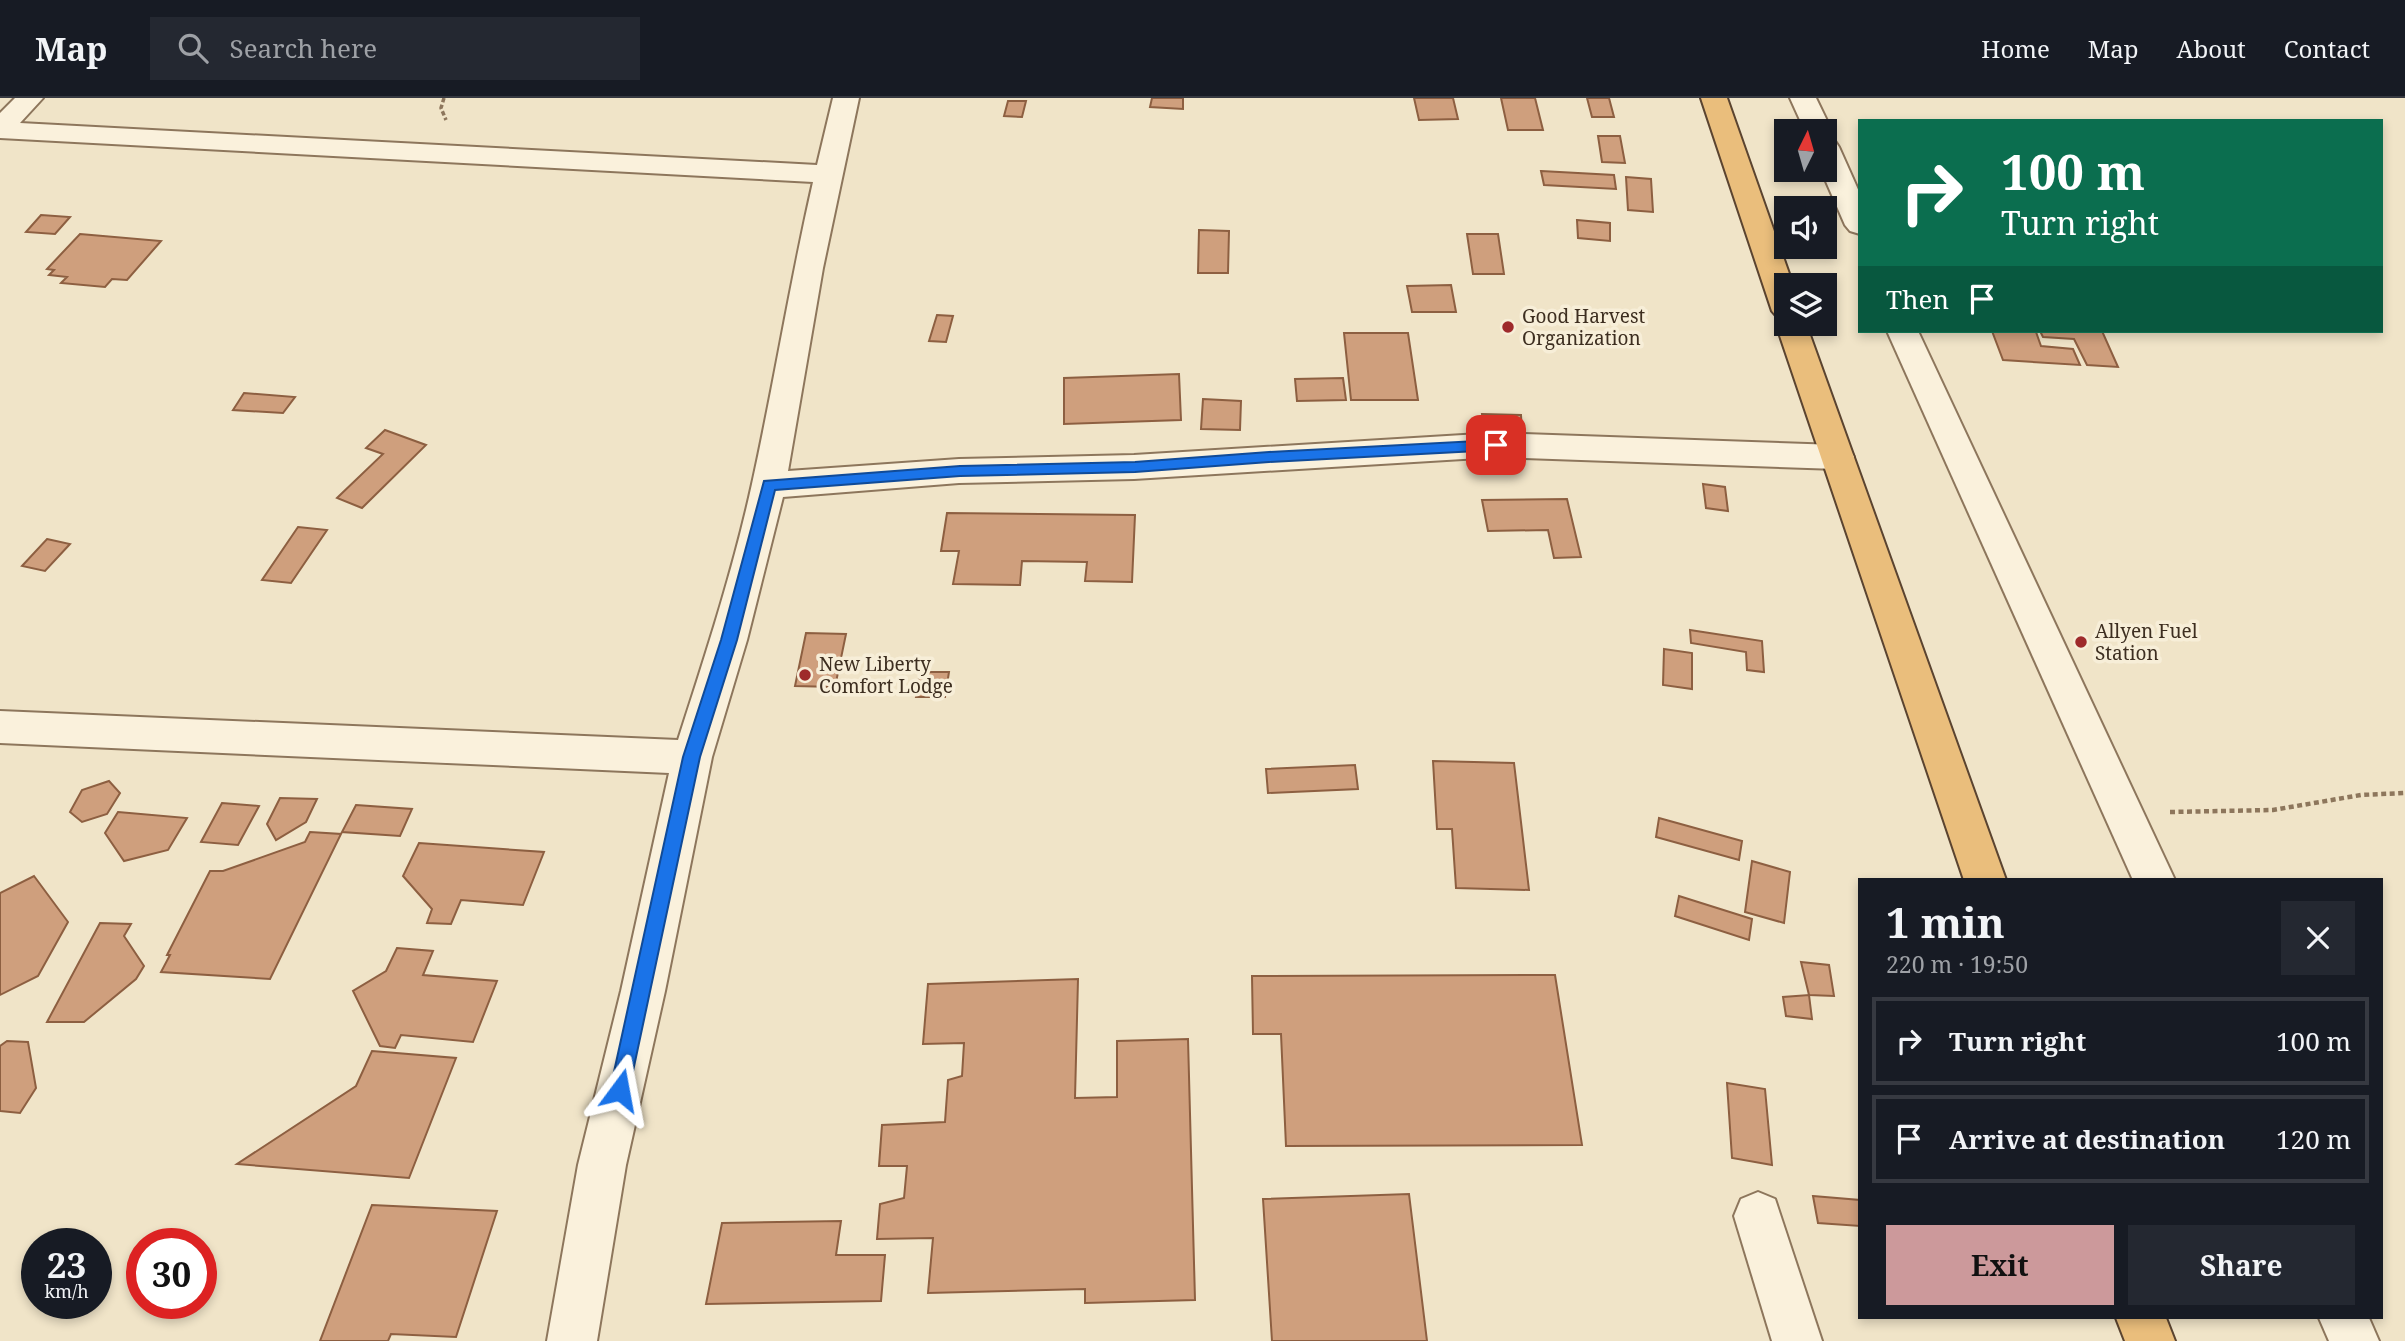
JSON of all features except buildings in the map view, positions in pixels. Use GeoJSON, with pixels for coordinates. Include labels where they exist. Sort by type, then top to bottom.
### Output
{"type":"FeatureCollection","features":[{"type":"Feature","properties":{"kind":"highway"},"geometry":{"type":"LineString","coordinates":[[1714,98],[1774,273]]}},
{"type":"Feature","properties":{"kind":"highway"},"geometry":{"type":"LineString","coordinates":[[1795,336],[1984,878]]}},
{"type":"Feature","properties":{"kind":"highway"},"geometry":{"type":"LineString","coordinates":[[2141,1319],[2150,1341]]}},
{"type":"Feature","properties":{"kind":"street"},"geometry":{"type":"LineString","coordinates":[[0,129],[30,98]]}},
{"type":"Feature","properties":{"kind":"street"},"geometry":{"type":"LineString","coordinates":[[572,1341],[602,1165],[643,991],[692,757],[729,640],[769,485],[808,268],[846,98]]}},
{"type":"Feature","properties":{"kind":"street"},"geometry":{"type":"LineString","coordinates":[[1803,98],[1813,119]]}},
{"type":"Feature","properties":{"kind":"street"},"geometry":{"type":"LineString","coordinates":[[0,129],[829,174]]}},
{"type":"Feature","properties":{"kind":"street"},"geometry":{"type":"LineString","coordinates":[[1838,176],[1858,221]]}},
{"type":"Feature","properties":{"kind":"street"},"geometry":{"type":"LineString","coordinates":[[1903,333],[2153,878]]}},
{"type":"Feature","properties":{"kind":"street"},"geometry":{"type":"LineString","coordinates":[[769,485],[960,471],[1135,467],[1496,445],[1837,457]]}},
{"type":"Feature","properties":{"kind":"street"},"geometry":{"type":"LineString","coordinates":[[0,727],[692,757]]}},
{"type":"Feature","properties":{"kind":"street"},"geometry":{"type":"LineString","coordinates":[[1758,1216],[1797,1341]]}},
{"type":"Feature","properties":{"kind":"street"},"geometry":{"type":"LineString","coordinates":[[2344,1319],[2354,1341]]}},
{"type":"Feature","properties":{"kind":"path"},"geometry":{"type":"LineString","coordinates":[[2124,811],[2221,814],[2290,808],[2380,792],[2405,793]]}},
{"type":"Feature","properties":{"kind":"place","name":"Good Harvest Organization"},"geometry":{"type":"Point","coordinates":[1508,327]}},
{"type":"Feature","properties":{"kind":"place","name":"Allyen Fuel Station"},"geometry":{"type":"Point","coordinates":[2081,642]}},
{"type":"Feature","properties":{"kind":"place","name":"New Liberty Comfort Lodge"},"geometry":{"type":"Point","coordinates":[805,675]}},
{"type":"Feature","properties":{"kind":"route"},"geometry":{"type":"LineString","coordinates":[[620,1090],[692,757],[729,640],[769,485],[960,471],[1135,467],[1496,445]]}}]}
